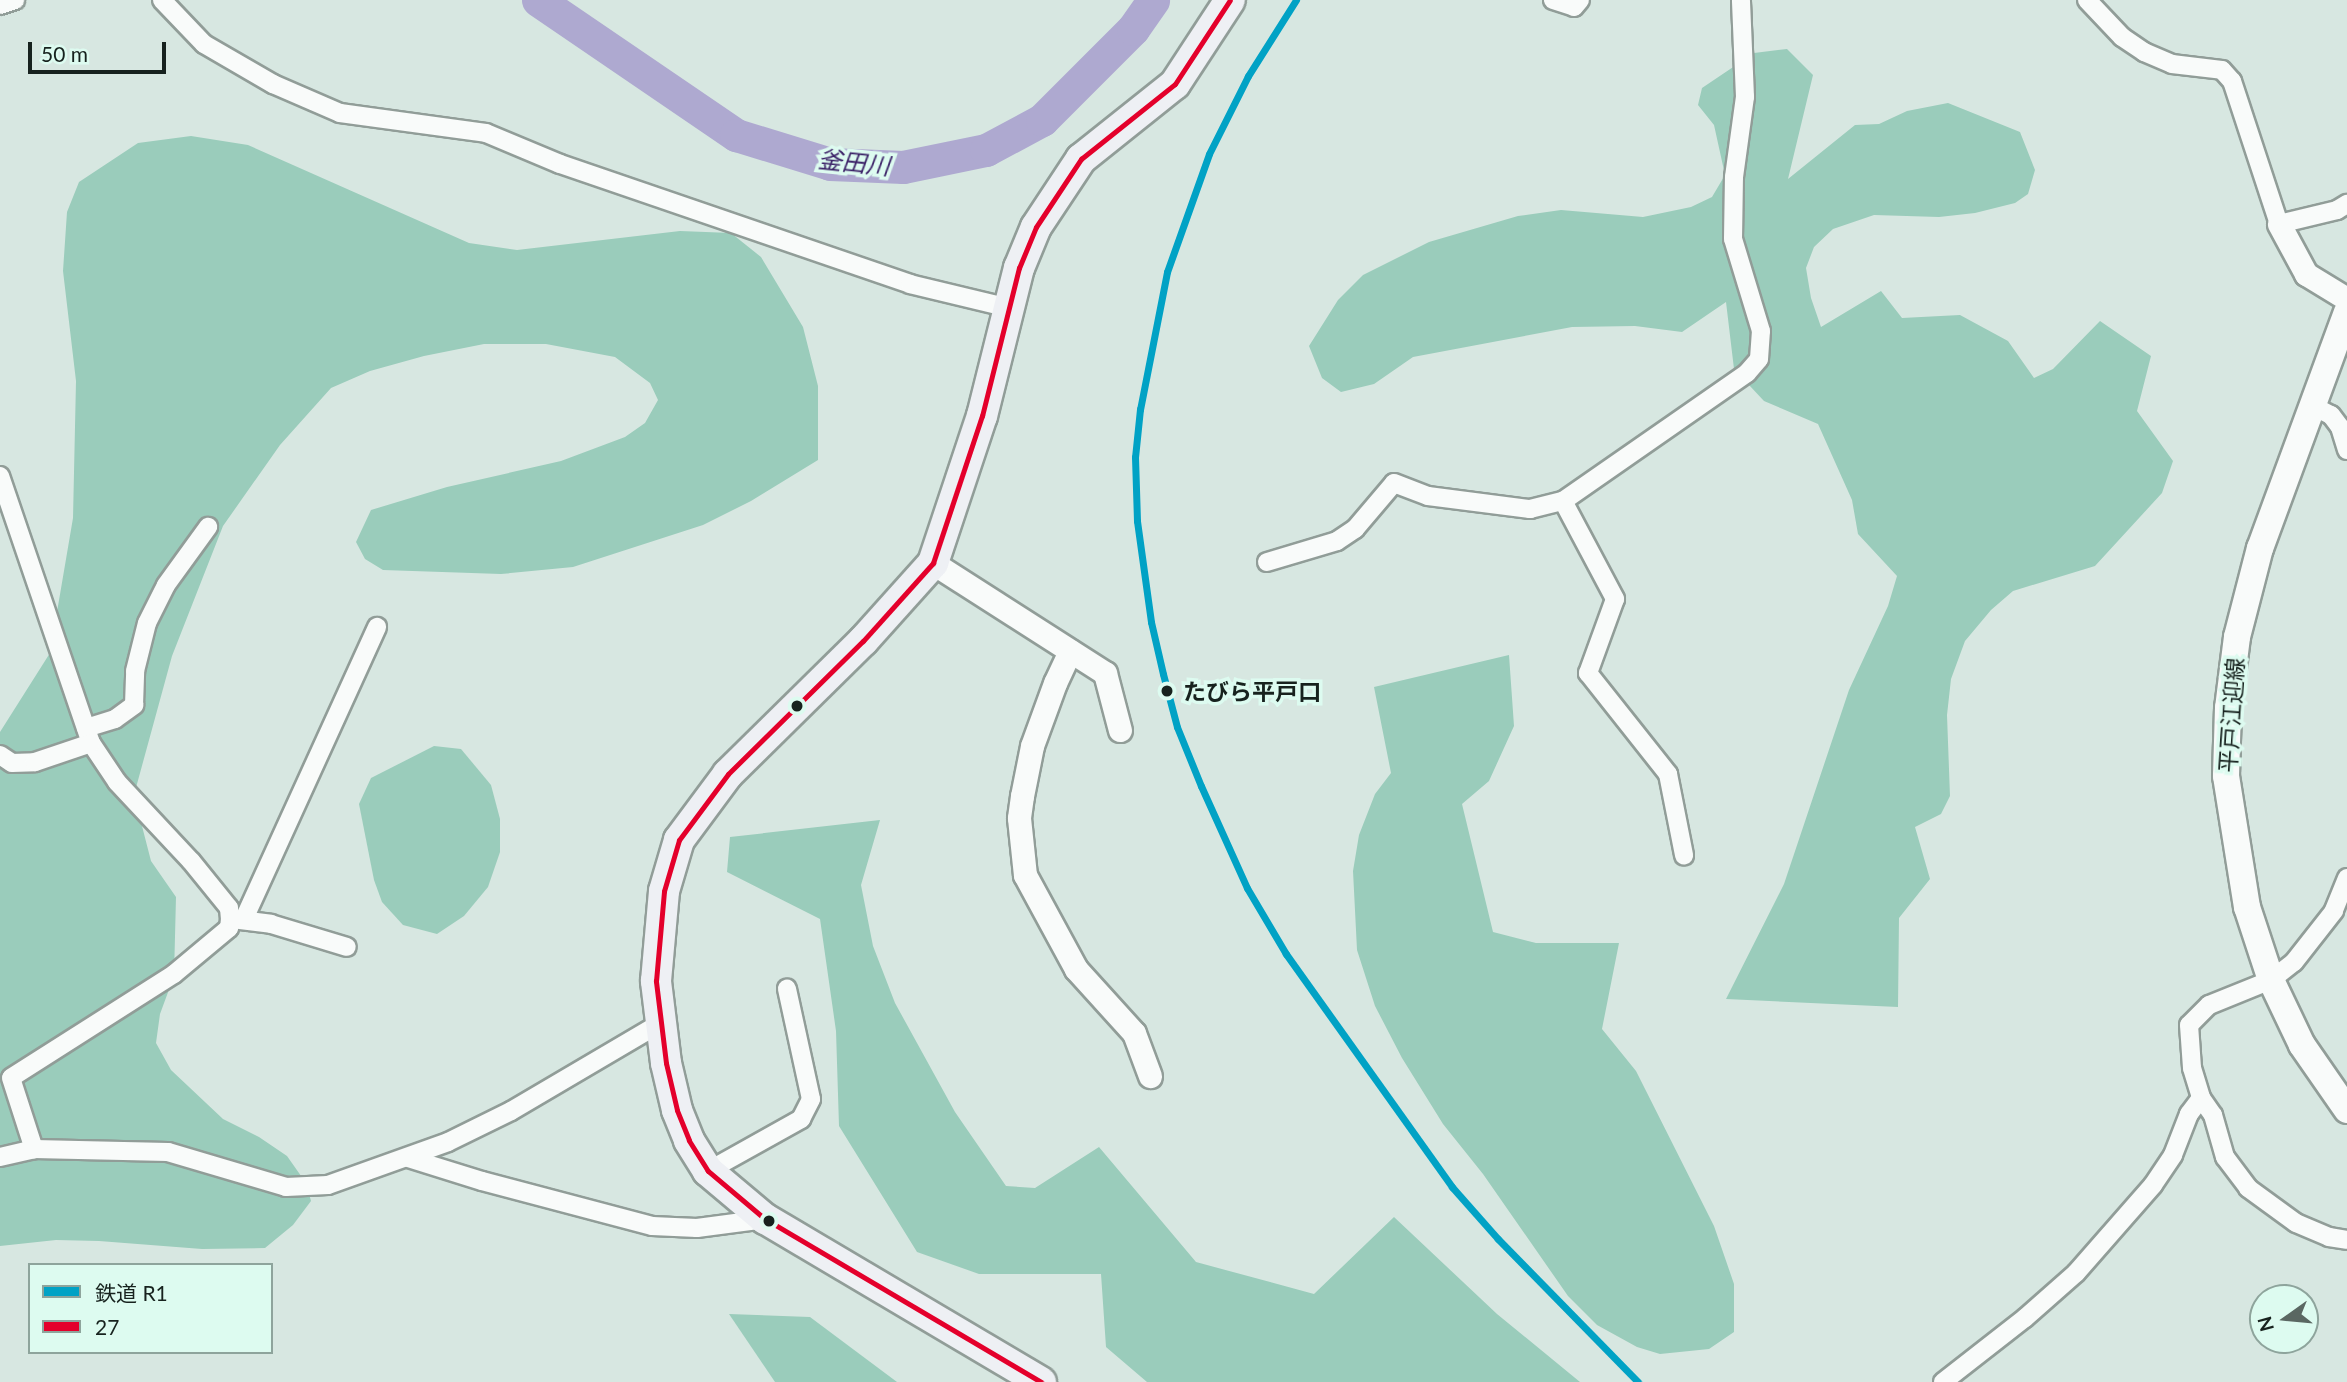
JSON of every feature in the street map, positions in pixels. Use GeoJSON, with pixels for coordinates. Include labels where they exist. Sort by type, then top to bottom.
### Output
{"type":"FeatureCollection","features":[{"type":"Feature","properties":{"kind":"highway"},"geometry":{"type":"LineString","coordinates":[[1041,1382],[765,1219],[708,1171],[689,1140],[677,1110],[666,1063],[656,981],[664,891],[678,840],[728,774],[863,641],[933,563],[982,416],[1019,268],[1036,227],[1081,159],[1175,84],[1230,0]]}},
{"type":"Feature","properties":{"kind":"main road","name":"平戸江迎線"},"geometry":{"type":"LineString","coordinates":[[2347,312],[2311,405],[2257,561],[2236,637],[2228,708],[2226,776],[2233,837],[2246,907],[2271,980],[2302,1045],[2347,1110]]}},
{"type":"Feature","properties":{"kind":"street"},"geometry":{"type":"LineString","coordinates":[[0,5],[15,0]]}},
{"type":"Feature","properties":{"kind":"street"},"geometry":{"type":"LineString","coordinates":[[162,0],[204,44],[273,85],[340,113],[486,133],[560,164],[911,284],[1010,308]]}},
{"type":"Feature","properties":{"kind":"street"},"geometry":{"type":"LineString","coordinates":[[1553,0],[1574,7],[1580,0]]}},
{"type":"Feature","properties":{"kind":"street"},"geometry":{"type":"LineString","coordinates":[[1267,562],[1337,541],[1355,529],[1394,483],[1428,496],[1530,509],[1563,501],[1747,373],[1759,359],[1761,331],[1733,239],[1734,177],[1745,97],[1741,0]]}},
{"type":"Feature","properties":{"kind":"street"},"geometry":{"type":"LineString","coordinates":[[2087,0],[2122,37],[2144,52],[2172,64],[2222,70],[2232,81],[2279,224],[2306,274],[2347,299]]}},
{"type":"Feature","properties":{"kind":"street"},"geometry":{"type":"LineString","coordinates":[[2279,224],[2337,210],[2347,204]]}},
{"type":"Feature","properties":{"kind":"street"},"geometry":{"type":"LineString","coordinates":[[2311,405],[2331,415],[2340,427],[2347,450]]}},
{"type":"Feature","properties":{"kind":"street"},"geometry":{"type":"LineString","coordinates":[[0,476],[89,736],[117,782],[191,860],[237,919],[347,947]]}},
{"type":"Feature","properties":{"kind":"street"},"geometry":{"type":"LineString","coordinates":[[1563,501],[1615,599],[1588,673],[1668,774],[1684,855]]}},
{"type":"Feature","properties":{"kind":"street"},"geometry":{"type":"LineString","coordinates":[[0,755],[12,763],[35,762],[89,736],[134,705],[135,671],[147,623],[166,585],[208,527]]}},
{"type":"Feature","properties":{"kind":"street"},"geometry":{"type":"LineString","coordinates":[[933,563],[1105,673],[1120,730]]}},
{"type":"Feature","properties":{"kind":"street"},"geometry":{"type":"LineString","coordinates":[[34,1149],[11,1078],[174,974],[237,919],[377,626]]}},
{"type":"Feature","properties":{"kind":"street"},"geometry":{"type":"LineString","coordinates":[[1070,651],[1032,746],[1022,796],[1019,818],[1026,875],[1076,969],[1134,1034],[1150,1076]]}},
{"type":"Feature","properties":{"kind":"street"},"geometry":{"type":"LineString","coordinates":[[2347,878],[2334,911],[2294,962],[2271,980],[2209,1005],[2189,1025],[2192,1068],[2201,1098],[2213,1115],[2225,1157],[2248,1188],[2296,1223],[2329,1237],[2347,1240]]}},
{"type":"Feature","properties":{"kind":"street"},"geometry":{"type":"LineString","coordinates":[[708,1171],[800,1119],[811,1099],[787,989]]}},
{"type":"Feature","properties":{"kind":"street"},"geometry":{"type":"LineString","coordinates":[[0,1157],[34,1149],[168,1153],[286,1187],[328,1185],[408,1158],[511,1111],[662,1022]]}},
{"type":"Feature","properties":{"kind":"street"},"geometry":{"type":"LineString","coordinates":[[1943,1382],[2025,1318],[2076,1273],[2153,1185],[2173,1155],[2189,1114],[2201,1098]]}},
{"type":"Feature","properties":{"kind":"street"},"geometry":{"type":"LineString","coordinates":[[408,1158],[482,1181],[652,1226],[697,1228],[765,1219]]}},
{"type":"Feature","properties":{"kind":"green space"},"geometry":{"type":"Polygon","coordinates":[[[1787,49],[1813,75],[1788,179],[1855,125],[1879,124],[1907,111],[1948,103],[2020,132],[2035,170],[2028,194],[2015,203],[1975,213],[1939,217],[1874,215],[1833,229],[1814,247],[1806,268],[1811,298],[1821,327],[1881,291],[1902,318],[1960,315],[2008,341],[2034,378],[2053,369],[2100,321],[2151,356],[2137,411],[2173,461],[2162,493],[2095,566],[2013,591],[1991,610],[1965,641],[1951,679],[1947,715],[1950,796],[1941,814],[1915,827],[1930,879],[1899,918],[1898,1007],[1726,999],[1784,884],[1849,690],[1888,606],[1897,576],[1858,534],[1852,500],[1818,424],[1764,401],[1734,369],[1726,302],[1682,332],[1635,326],[1572,327],[1413,357],[1374,384],[1341,392],[1322,378],[1309,346],[1338,300],[1363,275],[1429,242],[1518,216],[1561,210],[1643,217],[1691,207],[1712,197],[1725,175],[1714,125],[1698,105],[1702,88],[1754,53],[1787,49]]]}},
{"type":"Feature","properties":{"kind":"green space"},"geometry":{"type":"Polygon","coordinates":[[[191,136],[248,145],[469,243],[517,250],[680,231],[731,233],[761,257],[803,327],[818,386],[818,460],[751,501],[703,525],[573,567],[501,574],[383,570],[365,559],[356,542],[371,510],[447,487],[561,461],[625,437],[645,423],[658,400],[650,383],[615,357],[546,344],[484,344],[424,356],[370,371],[331,388],[280,445],[223,526],[172,656],[134,795],[151,861],[176,897],[174,976],[160,1014],[156,1043],[171,1070],[223,1119],[259,1137],[287,1156],[306,1183],[311,1201],[293,1225],[265,1248],[202,1249],[56,1240],[0,1246],[0,732],[50,653],[73,518],[76,381],[63,271],[67,212],[79,182],[138,143],[191,136]]]}},
{"type":"Feature","properties":{"kind":"green space"},"geometry":{"type":"Polygon","coordinates":[[[1509,655],[1514,726],[1489,781],[1462,804],[1493,932],[1536,943],[1619,943],[1602,1029],[1636,1071],[1714,1226],[1734,1284],[1734,1332],[1709,1349],[1660,1354],[1637,1347],[1597,1325],[1568,1296],[1483,1174],[1443,1124],[1402,1058],[1375,1006],[1357,950],[1353,871],[1359,835],[1375,794],[1391,773],[1374,687],[1509,655]]]}},
{"type":"Feature","properties":{"kind":"green space"},"geometry":{"type":"Polygon","coordinates":[[[434,746],[461,749],[491,785],[500,819],[500,852],[488,887],[464,916],[437,934],[403,925],[382,902],[374,880],[359,804],[371,778],[434,746]]]}},
{"type":"Feature","properties":{"kind":"green space"},"geometry":{"type":"Polygon","coordinates":[[[880,820],[861,885],[873,946],[895,1003],[955,1112],[1006,1186],[1035,1188],[1099,1147],[1196,1262],[1314,1294],[1394,1217],[1497,1314],[1580,1382],[1147,1382],[1106,1347],[1101,1274],[979,1274],[917,1252],[839,1126],[836,1031],[820,919],[727,872],[730,837],[880,820]]]}},
{"type":"Feature","properties":{"kind":"green space"},"geometry":{"type":"Polygon","coordinates":[[[729,1314],[810,1317],[897,1382],[775,1382],[729,1314]]]}},
{"type":"Feature","properties":{"kind":"waterway","name":"釜田川"},"geometry":{"type":"LineString","coordinates":[[538,0],[736,135],[830,164],[903,167],[986,150],[1042,120],[1133,29],[1153,0]]}},
{"type":"Feature","properties":{"kind":"rail line","name":"R1"},"geometry":{"type":"LineString","coordinates":[[1296,0],[1248,76],[1209,154],[1167,272],[1140,409],[1135,457],[1137,521],[1151,622],[1163,674],[1177,727],[1201,786],[1247,888],[1286,954],[1452,1187],[1498,1239],[1638,1382]]}},
{"type":"Feature","properties":{"kind":"transit line","name":"27"},"geometry":{"type":"LineString","coordinates":[[1041,1382],[765,1219],[708,1171],[689,1140],[677,1110],[666,1063],[656,981],[664,891],[679,840],[728,774],[863,641],[933,563],[982,416],[1019,268],[1036,227],[1081,159],[1175,84],[1230,0]]}},
{"type":"Feature","properties":{"kind":"place","name":"たびら平戸口"},"geometry":{"type":"Point","coordinates":[1167,691]}}]}
